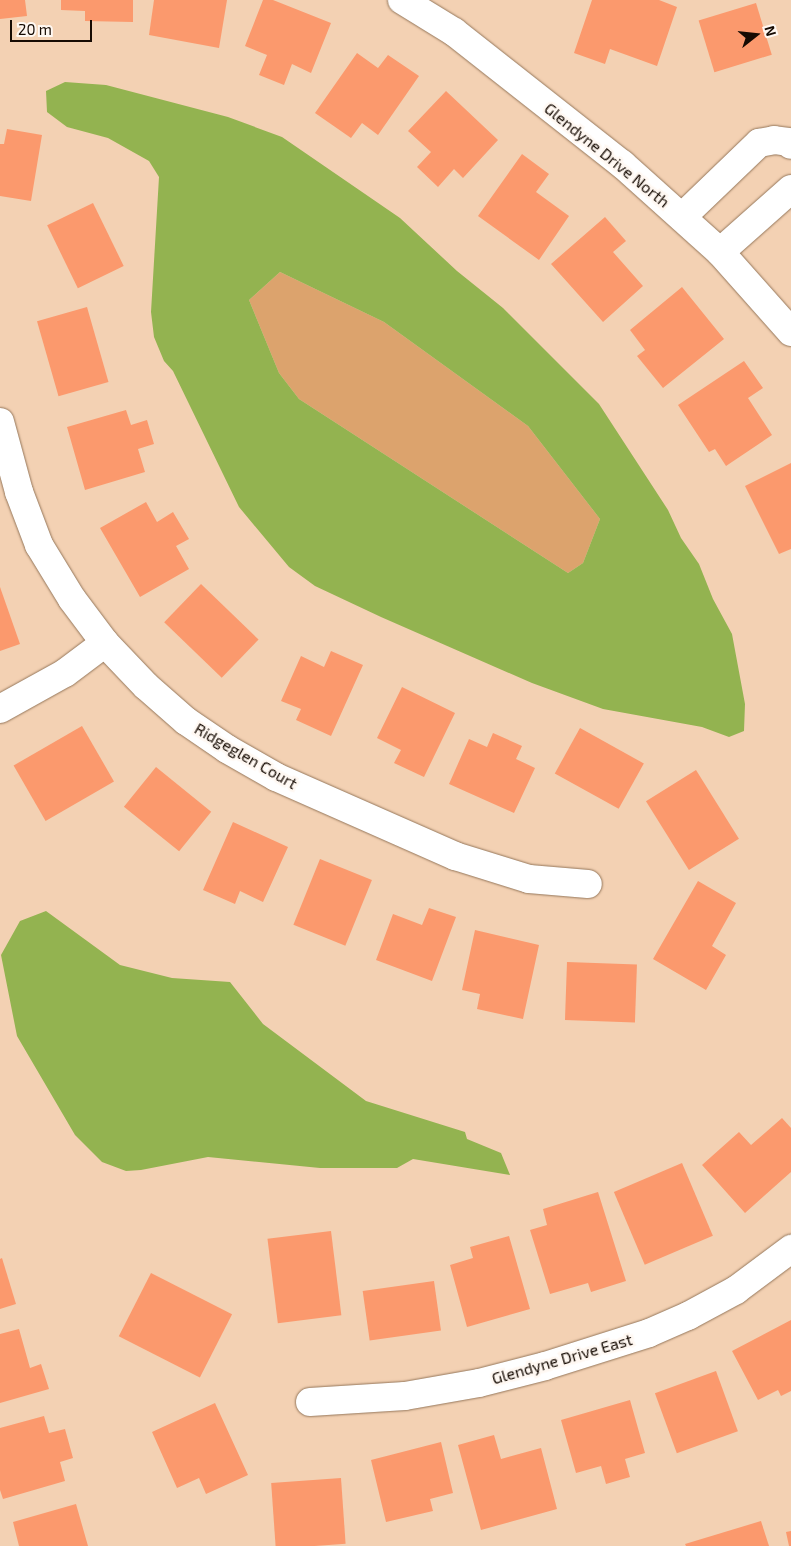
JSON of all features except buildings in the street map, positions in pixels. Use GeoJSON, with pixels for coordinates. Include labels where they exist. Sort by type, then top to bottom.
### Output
{"type":"FeatureCollection","features":[{"type":"Feature","properties":{"kind":"street","name":"Glendyne Drive North"},"geometry":{"type":"LineString","coordinates":[[402,0],[461,38],[622,164],[720,252],[791,332]]}},
{"type":"Feature","properties":{"kind":"street"},"geometry":{"type":"LineString","coordinates":[[682,216],[759,144],[774,140],[788,142],[791,145]]}},
{"type":"Feature","properties":{"kind":"street"},"geometry":{"type":"LineString","coordinates":[[720,252],[791,189]]}},
{"type":"Feature","properties":{"kind":"street","name":"Ridgeglen Court"},"geometry":{"type":"LineString","coordinates":[[0,422],[19,492],[40,545],[72,599],[105,643],[146,686],[186,721],[227,749],[276,777],[455,856],[529,879],[588,884]]}},
{"type":"Feature","properties":{"kind":"street"},"geometry":{"type":"LineString","coordinates":[[0,709],[65,672],[105,643]]}},
{"type":"Feature","properties":{"kind":"street","name":"Glendyne Drive East"},"geometry":{"type":"LineString","coordinates":[[310,1402],[405,1396],[479,1383],[554,1363],[649,1333],[688,1316],[736,1290],[791,1249]]}},
{"type":"Feature","properties":{"kind":"shaded area"},"geometry":{"type":"Polygon","coordinates":[[[65,82],[106,85],[228,117],[282,137],[400,218],[457,271],[503,308],[599,404],[668,510],[681,538],[699,564],[713,599],[732,634],[745,704],[744,731],[729,737],[702,727],[603,709],[532,683],[381,617],[315,586],[289,567],[239,507],[173,371],[164,361],[154,337],[151,312],[159,177],[149,161],[108,138],[67,127],[47,112],[46,91],[65,82]],[[280,272],[249,300],[279,373],[299,399],[568,573],[583,563],[600,519],[528,426],[384,322],[280,272]]]}},
{"type":"Feature","properties":{"kind":"shaded area"},"geometry":{"type":"Polygon","coordinates":[[[280,272],[384,322],[528,426],[600,519],[583,563],[568,573],[299,399],[279,373],[249,300],[280,272]]]}},
{"type":"Feature","properties":{"kind":"shaded area"},"geometry":{"type":"Polygon","coordinates":[[[46,911],[120,965],[172,978],[230,982],[263,1024],[366,1101],[465,1132],[467,1139],[501,1153],[510,1175],[413,1159],[397,1168],[320,1168],[208,1157],[141,1170],[126,1171],[102,1162],[75,1135],[17,1036],[1,955],[20,921],[46,911]]]}}]}
